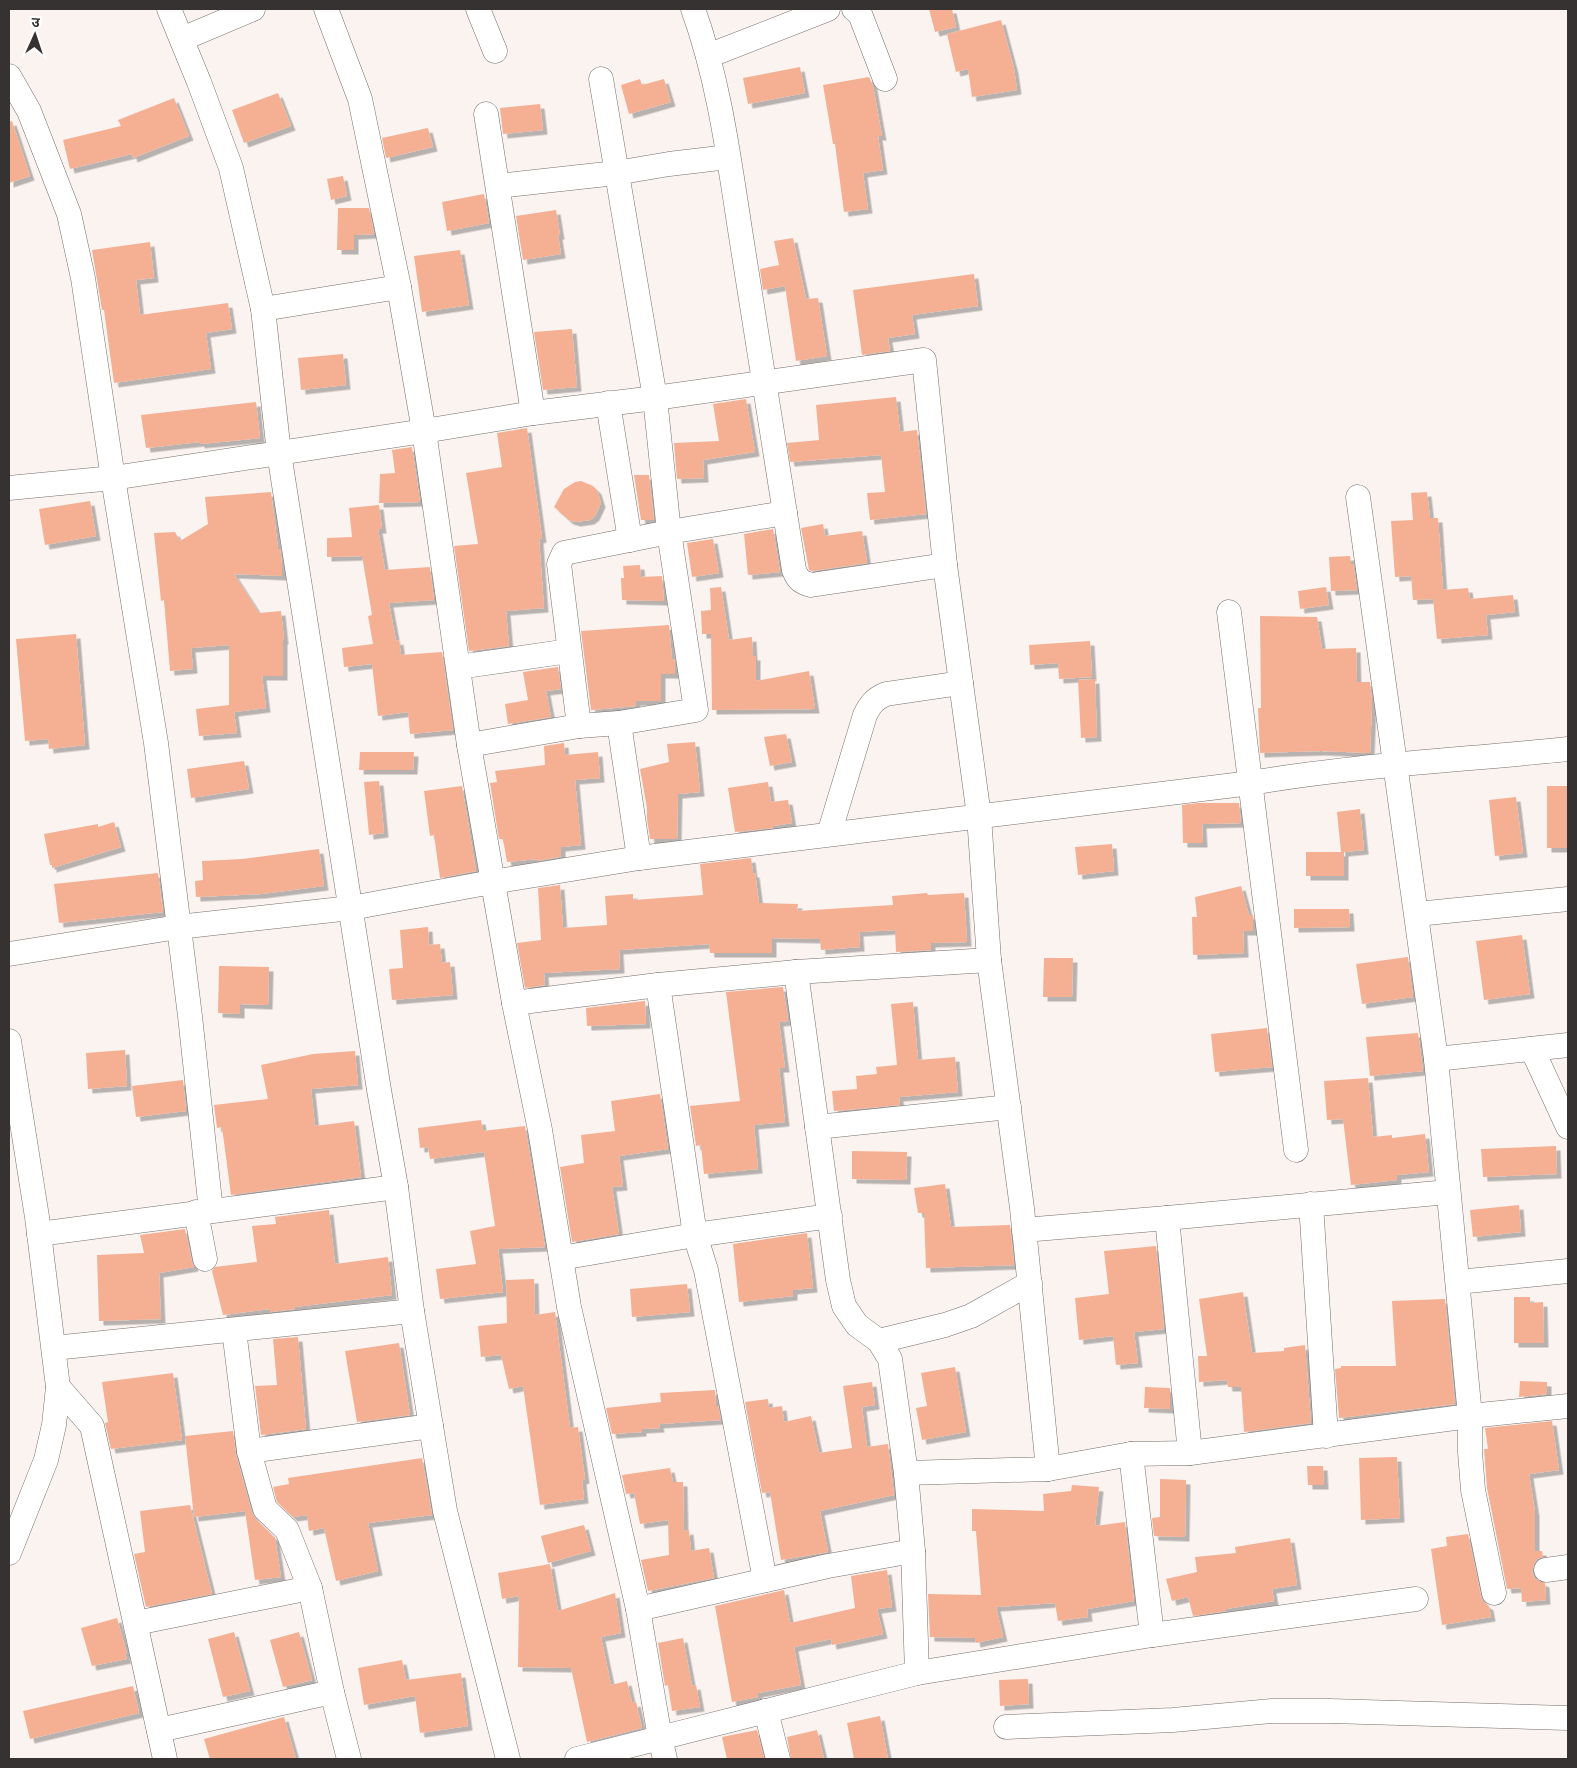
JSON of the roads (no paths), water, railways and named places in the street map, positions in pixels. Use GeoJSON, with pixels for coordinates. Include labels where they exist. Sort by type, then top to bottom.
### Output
{"type":"FeatureCollection","features":[{"type":"Feature","properties":{"kind":"street"},"geometry":{"type":"LineString","coordinates":[[169,9],[230,168],[263,309],[279,453],[396,1187],[412,1311],[445,1511],[508,1759]]}},
{"type":"Feature","properties":{"kind":"street"},"geometry":{"type":"LineString","coordinates":[[182,39],[253,9]]}},
{"type":"Feature","properties":{"kind":"street"},"geometry":{"type":"LineString","coordinates":[[326,9],[360,99],[399,287],[424,431],[468,745],[492,882],[540,1130],[569,1307],[638,1609],[662,1749]]}},
{"type":"Feature","properties":{"kind":"street"},"geometry":{"type":"LineString","coordinates":[[478,9],[495,50]]}},
{"type":"Feature","properties":{"kind":"street"},"geometry":{"type":"LineString","coordinates":[[693,9],[702,34],[718,94],[763,382],[794,570],[797,578],[803,583],[811,585],[945,565]]}},
{"type":"Feature","properties":{"kind":"street"},"geometry":{"type":"LineString","coordinates":[[708,56],[828,9]]}},
{"type":"Feature","properties":{"kind":"street"},"geometry":{"type":"LineString","coordinates":[[854,9],[860,14],[885,78]]}},
{"type":"Feature","properties":{"kind":"street"},"geometry":{"type":"LineString","coordinates":[[9,76],[29,111],[69,214],[83,278],[156,743],[190,1016],[204,1212],[205,1259]]}},
{"type":"Feature","properties":{"kind":"street"},"geometry":{"type":"LineString","coordinates":[[468,745],[579,726],[619,723],[696,710],[669,532],[655,398],[601,79]]}},
{"type":"Feature","properties":{"kind":"street"},"geometry":{"type":"LineString","coordinates":[[486,114],[533,413]]}},
{"type":"Feature","properties":{"kind":"street"},"geometry":{"type":"LineString","coordinates":[[498,186],[616,174],[728,156]]}},
{"type":"Feature","properties":{"kind":"street"},"geometry":{"type":"LineString","coordinates":[[263,309],[399,287]]}},
{"type":"Feature","properties":{"kind":"street"},"geometry":{"type":"LineString","coordinates":[[9,488],[113,478],[533,413],[655,398],[924,360],[945,565],[979,816],[989,960],[1024,1230],[1048,1469]]}},
{"type":"Feature","properties":{"kind":"street"},"geometry":{"type":"LineString","coordinates":[[608,403],[630,540]]}},
{"type":"Feature","properties":{"kind":"street"},"geometry":{"type":"LineString","coordinates":[[1358,497],[1436,1059],[1470,1416],[1470,1452],[1474,1490],[1494,1593]]}},
{"type":"Feature","properties":{"kind":"street"},"geometry":{"type":"LineString","coordinates":[[579,726],[559,564],[564,554],[669,532],[785,513]]}},
{"type":"Feature","properties":{"kind":"street"},"geometry":{"type":"LineString","coordinates":[[1229,612],[1296,1150]]}},
{"type":"Feature","properties":{"kind":"street"},"geometry":{"type":"LineString","coordinates":[[458,667],[569,651]]}},
{"type":"Feature","properties":{"kind":"street"},"geometry":{"type":"LineString","coordinates":[[830,834],[865,716],[871,704],[886,694],[961,683]]}},
{"type":"Feature","properties":{"kind":"street"},"geometry":{"type":"LineString","coordinates":[[619,723],[639,858]]}},
{"type":"Feature","properties":{"kind":"street"},"geometry":{"type":"LineString","coordinates":[[9,954],[178,927],[351,908],[639,858],[1394,765],[1568,749]]}},
{"type":"Feature","properties":{"kind":"street"},"geometry":{"type":"LineString","coordinates":[[1416,914],[1568,899]]}},
{"type":"Feature","properties":{"kind":"street"},"geometry":{"type":"LineString","coordinates":[[514,1003],[658,985],[796,972],[989,960]]}},
{"type":"Feature","properties":{"kind":"street"},"geometry":{"type":"LineString","coordinates":[[796,972],[838,1280],[844,1306],[858,1326],[879,1341],[890,1359],[906,1473],[914,1551],[917,1673]]}},
{"type":"Feature","properties":{"kind":"street"},"geometry":{"type":"LineString","coordinates":[[658,985],[695,1235],[706,1270],[766,1580]]}},
{"type":"Feature","properties":{"kind":"street"},"geometry":{"type":"LineString","coordinates":[[9,1041],[39,1234],[58,1387],[54,1425],[46,1460],[9,1553]]}},
{"type":"Feature","properties":{"kind":"street"},"geometry":{"type":"LineString","coordinates":[[1436,1059],[1568,1045]]}},
{"type":"Feature","properties":{"kind":"street"},"geometry":{"type":"LineString","coordinates":[[1532,1049],[1568,1127]]}},
{"type":"Feature","properties":{"kind":"street"},"geometry":{"type":"LineString","coordinates":[[817,1127],[1009,1107]]}},
{"type":"Feature","properties":{"kind":"street"},"geometry":{"type":"LineString","coordinates":[[39,1234],[396,1187]]}},
{"type":"Feature","properties":{"kind":"street"},"geometry":{"type":"LineString","coordinates":[[1024,1230],[1448,1192]]}},
{"type":"Feature","properties":{"kind":"street"},"geometry":{"type":"LineString","coordinates":[[1311,1204],[1326,1436]]}},
{"type":"Feature","properties":{"kind":"street"},"geometry":{"type":"LineString","coordinates":[[561,1258],[695,1235],[830,1216]]}},
{"type":"Feature","properties":{"kind":"street"},"geometry":{"type":"LineString","coordinates":[[1167,1218],[1190,1453]]}},
{"type":"Feature","properties":{"kind":"street"},"geometry":{"type":"LineString","coordinates":[[1458,1282],[1568,1271]]}},
{"type":"Feature","properties":{"kind":"street"},"geometry":{"type":"LineString","coordinates":[[879,1341],[945,1325],[971,1316],[1030,1283]]}},
{"type":"Feature","properties":{"kind":"street"},"geometry":{"type":"LineString","coordinates":[[54,1348],[412,1311]]}},
{"type":"Feature","properties":{"kind":"street"},"geometry":{"type":"LineString","coordinates":[[234,1330],[249,1450],[265,1509],[287,1530],[310,1588],[332,1692],[349,1759]]}},
{"type":"Feature","properties":{"kind":"street"},"geometry":{"type":"LineString","coordinates":[[58,1387],[92,1426],[165,1759]]}},
{"type":"Feature","properties":{"kind":"street"},"geometry":{"type":"LineString","coordinates":[[906,1473],[1048,1469],[1132,1454],[1190,1453],[1470,1416],[1568,1406]]}},
{"type":"Feature","properties":{"kind":"street"},"geometry":{"type":"LineString","coordinates":[[249,1450],[431,1426]]}},
{"type":"Feature","properties":{"kind":"street"},"geometry":{"type":"LineString","coordinates":[[1132,1454],[1152,1635]]}},
{"type":"Feature","properties":{"kind":"street"},"geometry":{"type":"LineString","coordinates":[[638,1609],[828,1566],[914,1551]]}},
{"type":"Feature","properties":{"kind":"street"},"geometry":{"type":"LineString","coordinates":[[136,1623],[310,1588]]}},
{"type":"Feature","properties":{"kind":"street"},"geometry":{"type":"LineString","coordinates":[[577,1759],[662,1749],[766,1711],[917,1673],[1152,1635],[1416,1599]]}},
{"type":"Feature","properties":{"kind":"street"},"geometry":{"type":"LineString","coordinates":[[159,1730],[332,1692]]}},
{"type":"Feature","properties":{"kind":"street"},"geometry":{"type":"LineString","coordinates":[[766,1711],[778,1759]]}},
{"type":"Feature","properties":{"kind":"street"},"geometry":{"type":"LineString","coordinates":[[1006,1727],[1173,1720],[1272,1711],[1568,1718]]}}]}
